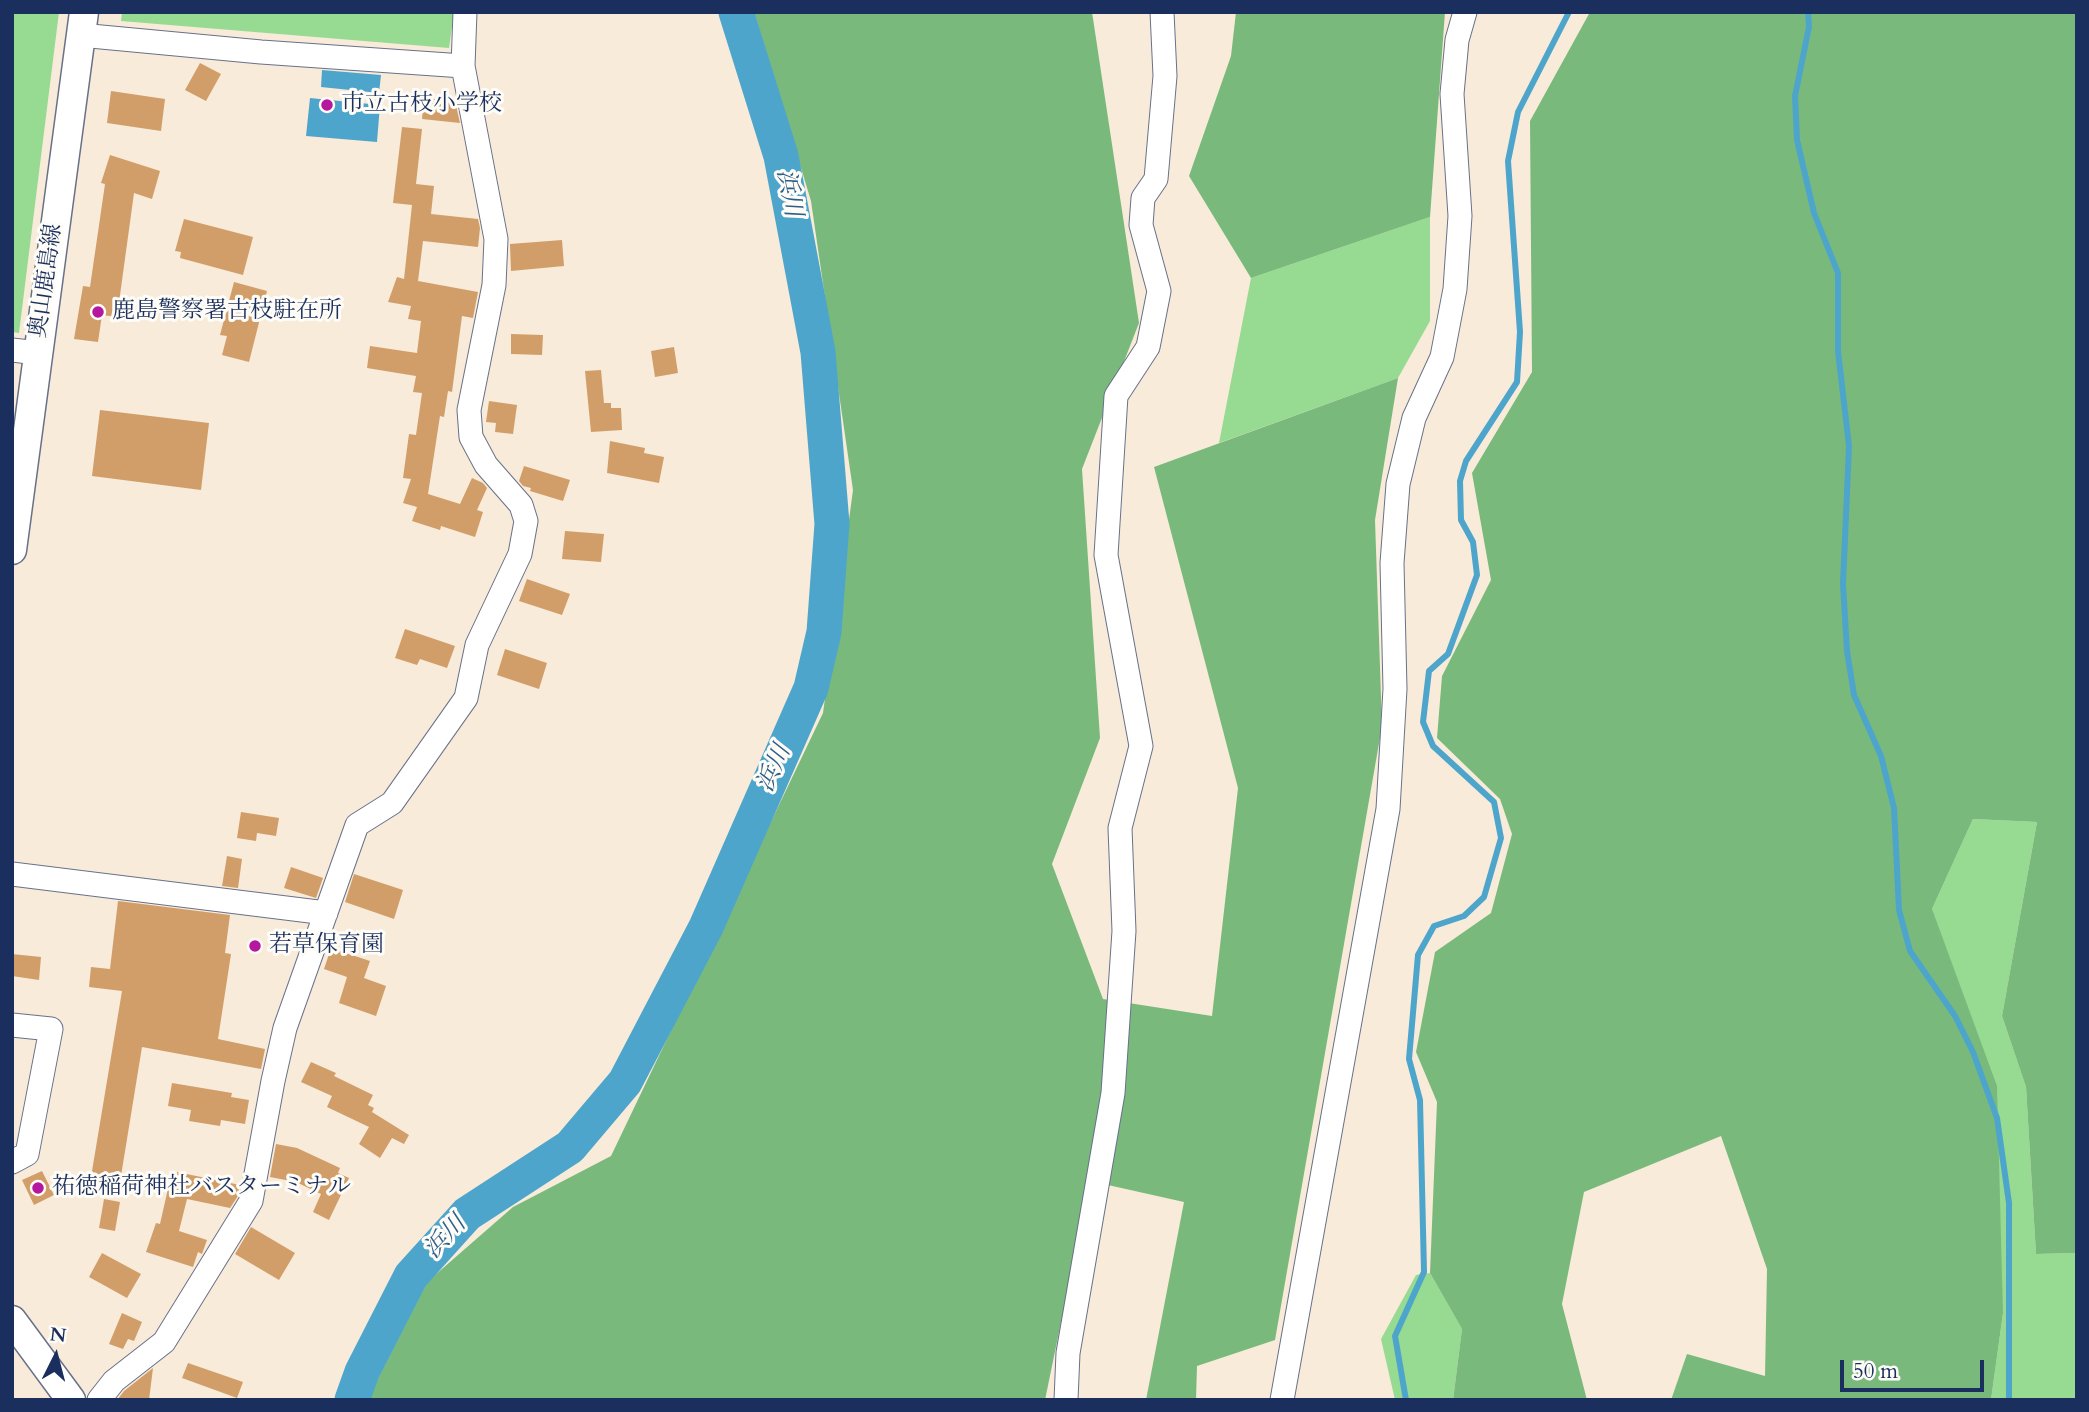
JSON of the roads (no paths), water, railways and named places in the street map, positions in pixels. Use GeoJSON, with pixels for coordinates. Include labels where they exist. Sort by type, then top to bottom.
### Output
{"type":"FeatureCollection","features":[{"type":"Feature","properties":{"kind":"main road","name":"奥山鹿島線"},"geometry":{"type":"LineString","coordinates":[[12,550],[25,351],[82,24]]}},
{"type":"Feature","properties":{"kind":"main road"},"geometry":{"type":"LineString","coordinates":[[12,1320],[71,1400]]}},
{"type":"Feature","properties":{"kind":"street"},"geometry":{"type":"LineString","coordinates":[[100,1400],[114,1381],[164,1342],[251,1201],[285,1028],[357,825],[392,803],[466,698],[477,645],[520,554],[526,521],[521,505],[486,465],[471,437],[468,410],[494,285],[496,239],[463,66],[465,12]]}},
{"type":"Feature","properties":{"kind":"street"},"geometry":{"type":"LineString","coordinates":[[1066,1400],[1069,1353],[1113,1093],[1124,931],[1120,828],[1141,746],[1106,555],[1116,396],[1148,347],[1159,291],[1141,225],[1143,198],[1157,179],[1166,76],[1162,12]]}},
{"type":"Feature","properties":{"kind":"street"},"geometry":{"type":"LineString","coordinates":[[1282,1400],[1388,809],[1395,689],[1392,563],[1398,484],[1414,418],[1442,357],[1455,289],[1460,216],[1452,94],[1457,40],[1465,12]]}},
{"type":"Feature","properties":{"kind":"street"},"geometry":{"type":"LineString","coordinates":[[82,24],[261,52],[463,66]]}},
{"type":"Feature","properties":{"kind":"street"},"geometry":{"type":"LineString","coordinates":[[12,874],[326,913]]}},
{"type":"Feature","properties":{"kind":"street"},"geometry":{"type":"LineString","coordinates":[[12,1025],[51,1029],[23,1116],[27,1154],[12,1161]]}},
{"type":"Feature","properties":{"kind":"water"},"geometry":{"type":"Polygon","coordinates":[[[322,70],[381,75],[379,93],[321,87],[322,70]]]}},
{"type":"Feature","properties":{"kind":"water"},"geometry":{"type":"Polygon","coordinates":[[[310,98],[380,105],[377,142],[306,136],[310,98]]]}},
{"type":"Feature","properties":{"kind":"waterway","name":"浜川"},"geometry":{"type":"LineString","coordinates":[[352,1400],[362,1372],[411,1276],[467,1214],[570,1147],[625,1082],[706,927],[811,688],[824,632],[832,524],[818,352],[781,156],[736,12]]}},
{"type":"Feature","properties":{"kind":"waterway"},"geometry":{"type":"LineString","coordinates":[[1406,1400],[1395,1336],[1424,1272],[1420,1100],[1409,1059],[1418,955],[1434,926],[1464,916],[1484,897],[1501,838],[1494,802],[1433,746],[1423,722],[1429,671],[1448,654],[1477,575],[1473,542],[1461,520],[1460,481],[1466,461],[1517,382],[1520,332],[1508,161],[1518,112],[1569,12]]}},
{"type":"Feature","properties":{"kind":"waterway"},"geometry":{"type":"LineString","coordinates":[[1808,12],[1809,27],[1795,96],[1797,140],[1814,213],[1838,273],[1838,351],[1849,446],[1843,584],[1847,651],[1854,695],[1881,756],[1894,808],[1899,910],[1910,951],[1955,1016],[1973,1052],[1997,1118],[2009,1203],[2009,1400]]}},
{"type":"Feature","properties":{"kind":"place","name":"市立古枝小学校"},"geometry":{"type":"Point","coordinates":[327,105]}},
{"type":"Feature","properties":{"kind":"place","name":"鹿島警察署古枝駐在所"},"geometry":{"type":"Point","coordinates":[98,312]}},
{"type":"Feature","properties":{"kind":"place","name":"若草保育園"},"geometry":{"type":"Point","coordinates":[255,946]}},
{"type":"Feature","properties":{"kind":"place","name":"祐徳稲荷神社バスターミナル"},"geometry":{"type":"Point","coordinates":[38,1188]}}]}
